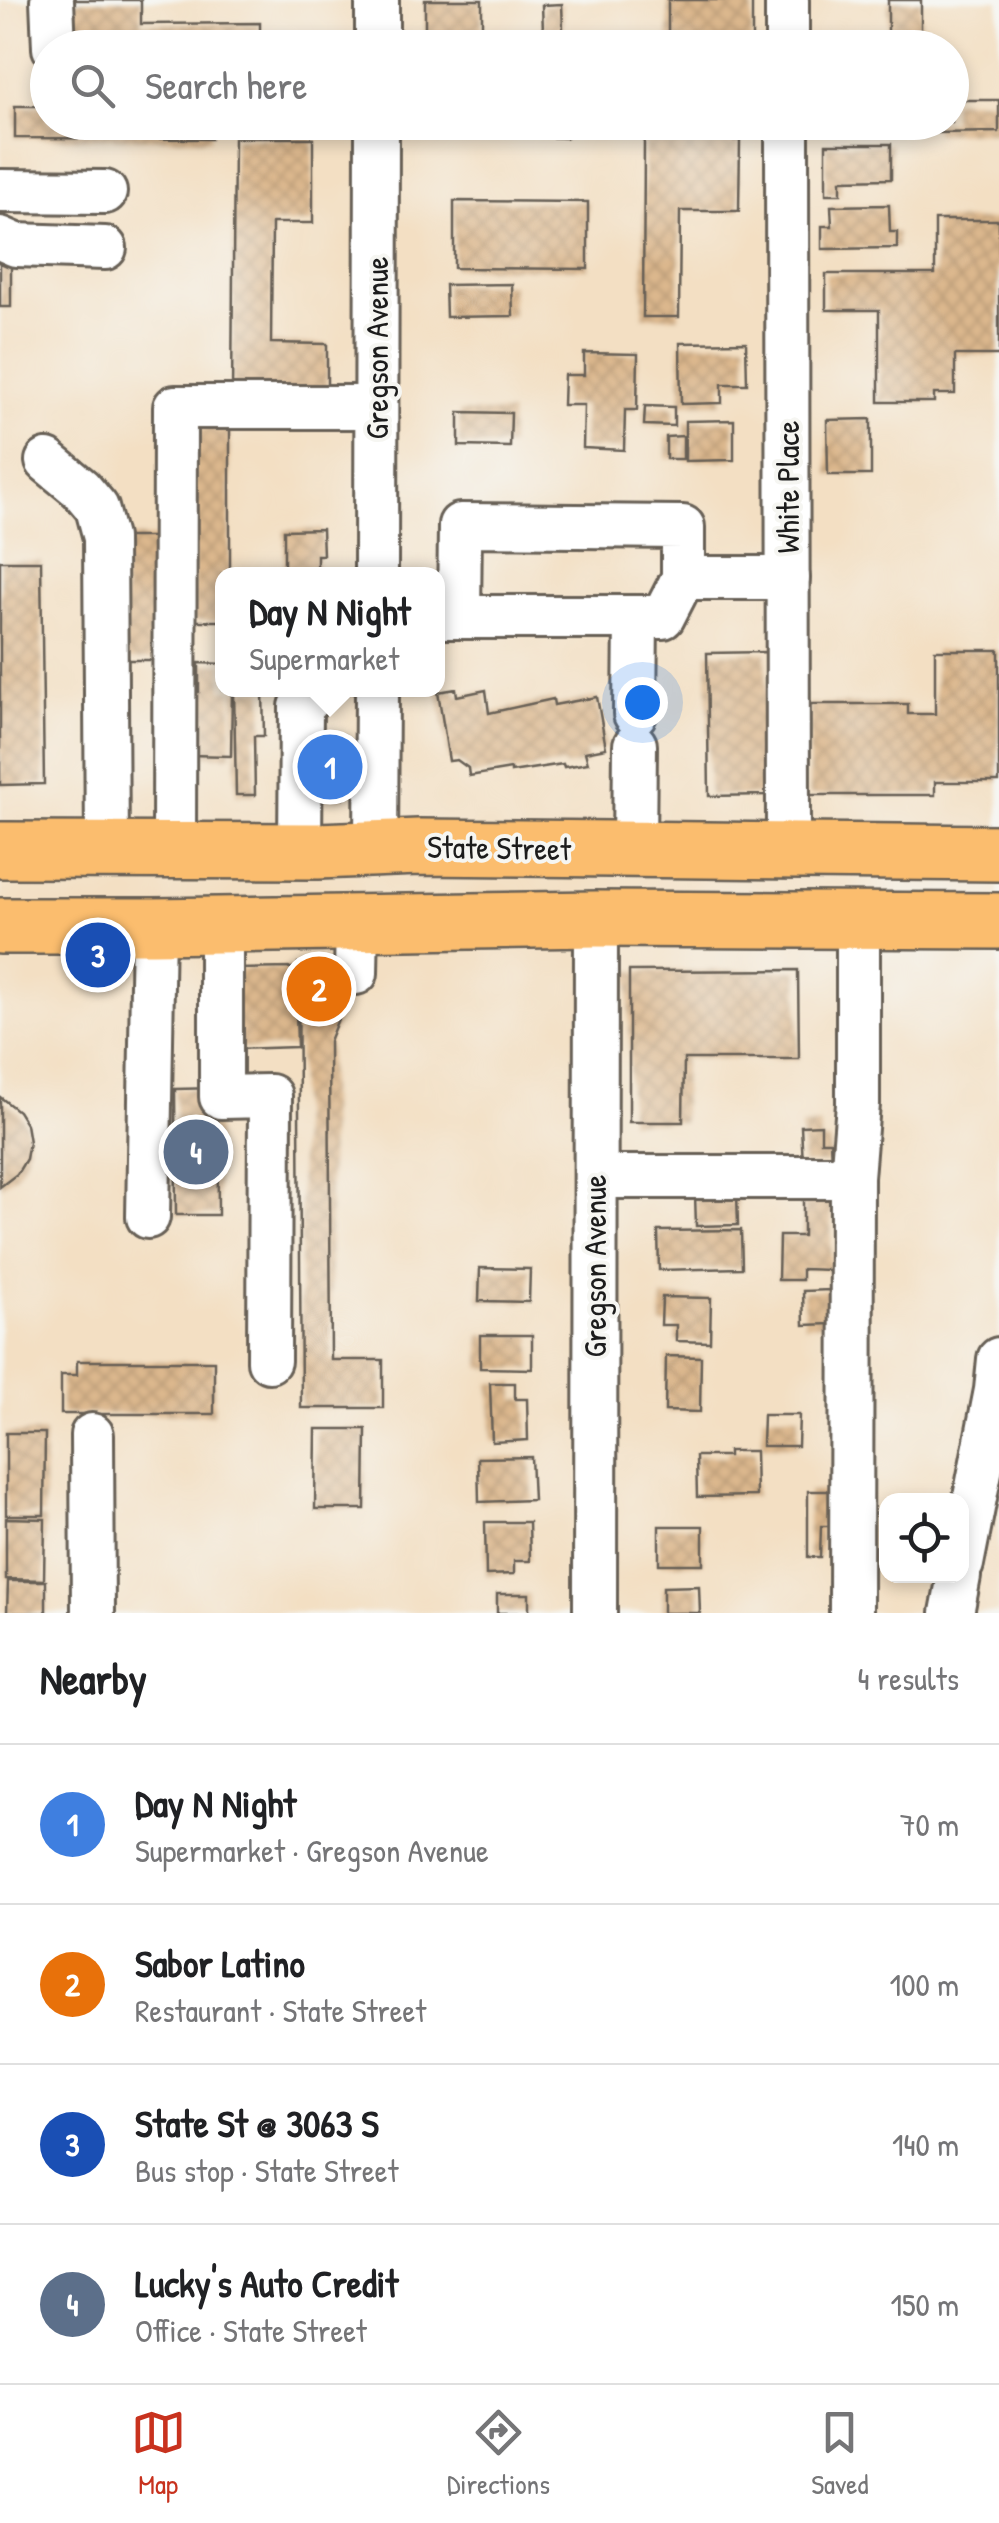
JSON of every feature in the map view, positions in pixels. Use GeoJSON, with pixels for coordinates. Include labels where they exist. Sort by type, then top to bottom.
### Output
{"type":"FeatureCollection","features":[{"type":"Feature","properties":{"kind":"main road","name":"State Street"},"geometry":{"type":"LineString","coordinates":[[0,850],[376,848],[999,853]]}},
{"type":"Feature","properties":{"kind":"main road"},"geometry":{"type":"LineString","coordinates":[[159,926],[202,885],[353,884],[369,876],[376,864],[376,848]]}},
{"type":"Feature","properties":{"kind":"main road"},"geometry":{"type":"LineString","coordinates":[[0,926],[222,925],[356,948],[596,920],[999,921]]}},
{"type":"Feature","properties":{"kind":"street"},"geometry":{"type":"LineString","coordinates":[[377,0],[377,30]]}},
{"type":"Feature","properties":{"kind":"street"},"geometry":{"type":"LineString","coordinates":[[787,0],[787,30]]}},
{"type":"Feature","properties":{"kind":"street","name":"Gregson Avenue"},"geometry":{"type":"LineString","coordinates":[[376,567],[377,140]]}},
{"type":"Feature","properties":{"kind":"street","name":"White Place"},"geometry":{"type":"LineString","coordinates":[[787,140],[788,852]]}},
{"type":"Feature","properties":{"kind":"street"},"geometry":{"type":"LineString","coordinates":[[0,191],[105,192]]}},
{"type":"Feature","properties":{"kind":"street"},"geometry":{"type":"LineString","coordinates":[[0,238],[16,244],[105,248]]}},
{"type":"Feature","properties":{"kind":"street"},"geometry":{"type":"LineString","coordinates":[[174,851],[175,406],[376,406]]}},
{"type":"Feature","properties":{"kind":"street"},"geometry":{"type":"LineString","coordinates":[[47,460],[97,508],[105,538],[107,851]]}},
{"type":"Feature","properties":{"kind":"street"},"geometry":{"type":"LineString","coordinates":[[460,525],[684,527],[683,578],[663,617],[448,617],[460,525]]}},
{"type":"Feature","properties":{"kind":"street"},"geometry":{"type":"LineString","coordinates":[[683,578],[788,578]]}},
{"type":"Feature","properties":{"kind":"street"},"geometry":{"type":"LineString","coordinates":[[634,850],[636,617]]}},
{"type":"Feature","properties":{"kind":"street"},"geometry":{"type":"LineString","coordinates":[[300,851],[301,708],[311,697]]}},
{"type":"Feature","properties":{"kind":"street"},"geometry":{"type":"LineString","coordinates":[[376,697],[376,848]]}},
{"type":"Feature","properties":{"kind":"street","name":"Gregson Avenue"},"geometry":{"type":"LineString","coordinates":[[595,1613],[596,920]]}},
{"type":"Feature","properties":{"kind":"street"},"geometry":{"type":"LineString","coordinates":[[851,1613],[852,1177],[858,1104],[858,921]]}},
{"type":"Feature","properties":{"kind":"street"},"geometry":{"type":"LineString","coordinates":[[222,925],[222,1096],[270,1096],[269,1362]]}},
{"type":"Feature","properties":{"kind":"street"},"geometry":{"type":"LineString","coordinates":[[148,1218],[159,926]]}},
{"type":"Feature","properties":{"kind":"street"},"geometry":{"type":"LineString","coordinates":[[596,1177],[852,1177]]}},
{"type":"Feature","properties":{"kind":"street"},"geometry":{"type":"LineString","coordinates":[[969,1528],[999,1359]]}},
{"type":"Feature","properties":{"kind":"street"},"geometry":{"type":"LineString","coordinates":[[92,1434],[93,1613]]}},
{"type":"Feature","properties":{"kind":"street"},"geometry":{"type":"LineString","coordinates":[[952,1613],[958,1583]]}},
{"type":"Feature","properties":{"kind":"building"},"geometry":{"type":"Polygon","coordinates":[[[74,0],[141,0],[141,24],[260,23],[260,30],[74,30],[74,0]]]}},
{"type":"Feature","properties":{"kind":"building"},"geometry":{"type":"Polygon","coordinates":[[[425,0],[482,0],[482,30],[425,30],[425,0]]]}},
{"type":"Feature","properties":{"kind":"building"},"geometry":{"type":"Polygon","coordinates":[[[668,0],[752,0],[752,30],[668,30],[668,0]]]}},
{"type":"Feature","properties":{"kind":"building"},"geometry":{"type":"Polygon","coordinates":[[[888,0],[921,0],[921,30],[888,30],[888,0]]]}},
{"type":"Feature","properties":{"kind":"building"},"geometry":{"type":"Polygon","coordinates":[[[562,4],[563,30],[543,30],[542,5],[562,4]]]}},
{"type":"Feature","properties":{"kind":"building"},"geometry":{"type":"Polygon","coordinates":[[[969,100],[999,100],[999,132],[969,132],[969,100]]]}},
{"type":"Feature","properties":{"kind":"building"},"geometry":{"type":"Polygon","coordinates":[[[15,106],[30,106],[30,138],[15,138],[15,106]]]}},
{"type":"Feature","properties":{"kind":"building"},"geometry":{"type":"Polygon","coordinates":[[[234,140],[313,140],[313,223],[272,223],[271,343],[327,344],[327,398],[232,397],[234,140]]]}},
{"type":"Feature","properties":{"kind":"building"},"geometry":{"type":"Polygon","coordinates":[[[644,140],[740,140],[739,211],[680,211],[679,317],[643,317],[644,140]]]}},
{"type":"Feature","properties":{"kind":"building"},"geometry":{"type":"Polygon","coordinates":[[[826,144],[891,144],[891,179],[841,180],[841,194],[826,194],[826,144]]]}},
{"type":"Feature","properties":{"kind":"building"},"geometry":{"type":"Polygon","coordinates":[[[454,201],[588,202],[588,269],[454,268],[454,201]]]}},
{"type":"Feature","properties":{"kind":"building"},"geometry":{"type":"Polygon","coordinates":[[[889,205],[890,232],[897,232],[897,248],[822,249],[822,226],[832,226],[831,206],[889,205]]]}},
{"type":"Feature","properties":{"kind":"building"},"geometry":{"type":"Polygon","coordinates":[[[935,220],[999,220],[999,355],[955,355],[955,394],[934,394],[934,402],[879,402],[879,310],[826,310],[826,274],[935,274],[935,220]]]}},
{"type":"Feature","properties":{"kind":"building"},"geometry":{"type":"Polygon","coordinates":[[[0,246],[11,246],[11,307],[0,307],[0,246]]]}},
{"type":"Feature","properties":{"kind":"building"},"geometry":{"type":"Polygon","coordinates":[[[512,284],[513,316],[446,317],[445,285],[512,284]]]}},
{"type":"Feature","properties":{"kind":"building"},"geometry":{"type":"Polygon","coordinates":[[[746,342],[747,384],[722,384],[722,403],[681,404],[680,343],[746,342]]]}},
{"type":"Feature","properties":{"kind":"building"},"geometry":{"type":"Polygon","coordinates":[[[584,353],[638,354],[637,410],[625,410],[624,450],[583,448],[584,405],[563,405],[564,375],[584,375],[584,353]]]}},
{"type":"Feature","properties":{"kind":"building"},"geometry":{"type":"Polygon","coordinates":[[[645,406],[674,407],[674,426],[644,425],[645,406]]]}},
{"type":"Feature","properties":{"kind":"building"},"geometry":{"type":"Polygon","coordinates":[[[459,412],[511,413],[510,447],[459,446],[459,412]]]}},
{"type":"Feature","properties":{"kind":"building"},"geometry":{"type":"Polygon","coordinates":[[[871,419],[871,475],[828,475],[827,420],[871,419]]]}},
{"type":"Feature","properties":{"kind":"building"},"geometry":{"type":"Polygon","coordinates":[[[734,420],[734,460],[685,461],[685,421],[734,420]]]}},
{"type":"Feature","properties":{"kind":"building"},"geometry":{"type":"Polygon","coordinates":[[[230,427],[230,567],[215,567],[215,621],[193,621],[194,428],[230,427]]]}},
{"type":"Feature","properties":{"kind":"building"},"geometry":{"type":"Polygon","coordinates":[[[683,436],[683,459],[666,459],[666,437],[683,436]]]}},
{"type":"Feature","properties":{"kind":"building"},"geometry":{"type":"Polygon","coordinates":[[[322,529],[323,555],[317,555],[317,567],[284,567],[284,530],[322,529]]]}},
{"type":"Feature","properties":{"kind":"building"},"geometry":{"type":"Polygon","coordinates":[[[124,537],[157,537],[157,660],[125,660],[124,537]]]}},
{"type":"Feature","properties":{"kind":"building"},"geometry":{"type":"Polygon","coordinates":[[[0,561],[41,561],[44,784],[0,785],[0,561]]]}},
{"type":"Feature","properties":{"kind":"building"},"geometry":{"type":"Polygon","coordinates":[[[935,650],[999,650],[999,782],[935,782],[935,795],[809,795],[809,704],[908,704],[908,714],[935,714],[935,650]]]}},
{"type":"Feature","properties":{"kind":"building"},"geometry":{"type":"Polygon","coordinates":[[[766,652],[768,795],[709,796],[707,653],[766,652]]]}},
{"type":"Feature","properties":{"kind":"building"},"geometry":{"type":"Polygon","coordinates":[[[199,663],[215,664],[215,697],[232,697],[231,756],[188,755],[189,692],[199,692],[199,663]]]}},
{"type":"Feature","properties":{"kind":"building"},"geometry":{"type":"Polygon","coordinates":[[[456,689],[457,696],[486,690],[489,713],[553,699],[554,705],[597,697],[606,748],[585,752],[588,763],[469,776],[468,768],[457,760],[449,761],[439,697],[445,697],[445,691],[456,689]]]}},
{"type":"Feature","properties":{"kind":"building"},"geometry":{"type":"Polygon","coordinates":[[[234,697],[263,697],[264,736],[254,736],[255,795],[236,795],[234,697]]]}},
{"type":"Feature","properties":{"kind":"building"},"geometry":{"type":"Polygon","coordinates":[[[315,735],[344,735],[344,798],[315,798],[315,735]]]}},
{"type":"Feature","properties":{"kind":"building"},"geometry":{"type":"Polygon","coordinates":[[[298,963],[341,964],[340,1014],[329,1041],[331,1360],[383,1360],[383,1408],[301,1408],[298,963]]]}},
{"type":"Feature","properties":{"kind":"building"},"geometry":{"type":"Polygon","coordinates":[[[295,968],[297,1047],[233,1049],[232,969],[295,968]]]}},
{"type":"Feature","properties":{"kind":"building"},"geometry":{"type":"Polygon","coordinates":[[[798,970],[799,1059],[684,1059],[683,1122],[629,1122],[629,971],[798,970]]]}},
{"type":"Feature","properties":{"kind":"building"},"geometry":{"type":"Polygon","coordinates":[[[217,1088],[218,1215],[176,1215],[175,1089],[217,1088]]]}},
{"type":"Feature","properties":{"kind":"building"},"geometry":{"type":"Polygon","coordinates":[[[0,1097],[18,1111],[26,1124],[29,1142],[26,1159],[17,1174],[0,1187],[0,1097]]]}},
{"type":"Feature","properties":{"kind":"building"},"geometry":{"type":"Polygon","coordinates":[[[821,1125],[821,1141],[830,1141],[831,1163],[803,1164],[801,1126],[821,1125]]]}},
{"type":"Feature","properties":{"kind":"building"},"geometry":{"type":"Polygon","coordinates":[[[803,1182],[832,1182],[831,1270],[802,1269],[802,1280],[778,1280],[779,1236],[803,1236],[803,1182]]]}},
{"type":"Feature","properties":{"kind":"building"},"geometry":{"type":"Polygon","coordinates":[[[737,1193],[738,1225],[696,1226],[695,1194],[737,1193]]]}},
{"type":"Feature","properties":{"kind":"building"},"geometry":{"type":"Polygon","coordinates":[[[741,1230],[742,1268],[659,1270],[658,1231],[741,1230]]]}},
{"type":"Feature","properties":{"kind":"building"},"geometry":{"type":"Polygon","coordinates":[[[480,1268],[530,1269],[529,1302],[479,1301],[480,1268]]]}},
{"type":"Feature","properties":{"kind":"building"},"geometry":{"type":"Polygon","coordinates":[[[831,1290],[832,1324],[804,1325],[803,1291],[831,1290]]]}},
{"type":"Feature","properties":{"kind":"building"},"geometry":{"type":"Polygon","coordinates":[[[662,1297],[711,1298],[710,1342],[676,1341],[676,1325],[661,1325],[662,1297]]]}},
{"type":"Feature","properties":{"kind":"building"},"geometry":{"type":"Polygon","coordinates":[[[480,1335],[532,1335],[532,1369],[480,1368],[480,1335]]]}},
{"type":"Feature","properties":{"kind":"building"},"geometry":{"type":"Polygon","coordinates":[[[666,1356],[701,1357],[700,1412],[665,1411],[666,1356]]]}},
{"type":"Feature","properties":{"kind":"building"},"geometry":{"type":"Polygon","coordinates":[[[77,1361],[214,1361],[214,1414],[61,1414],[61,1375],[77,1375],[77,1361]]]}},
{"type":"Feature","properties":{"kind":"building"},"geometry":{"type":"Polygon","coordinates":[[[490,1383],[515,1383],[515,1399],[527,1399],[528,1440],[492,1442],[490,1383]]]}},
{"type":"Feature","properties":{"kind":"building"},"geometry":{"type":"Polygon","coordinates":[[[763,1415],[799,1415],[798,1446],[762,1446],[763,1415]]]}},
{"type":"Feature","properties":{"kind":"building"},"geometry":{"type":"Polygon","coordinates":[[[316,1429],[366,1429],[365,1509],[315,1509],[316,1429]]]}},
{"type":"Feature","properties":{"kind":"building"},"geometry":{"type":"Polygon","coordinates":[[[6,1433],[45,1433],[44,1515],[6,1515],[6,1433]]]}},
{"type":"Feature","properties":{"kind":"building"},"geometry":{"type":"Polygon","coordinates":[[[728,1451],[755,1451],[756,1496],[697,1497],[696,1456],[728,1456],[728,1451]]]}},
{"type":"Feature","properties":{"kind":"building"},"geometry":{"type":"Polygon","coordinates":[[[531,1457],[533,1500],[479,1502],[478,1458],[531,1457]]]}},
{"type":"Feature","properties":{"kind":"building"},"geometry":{"type":"Polygon","coordinates":[[[808,1491],[831,1491],[831,1526],[821,1526],[820,1557],[808,1557],[808,1491]]]}},
{"type":"Feature","properties":{"kind":"building"},"geometry":{"type":"Polygon","coordinates":[[[6,1518],[45,1519],[44,1580],[6,1579],[6,1518]]]}},
{"type":"Feature","properties":{"kind":"building"},"geometry":{"type":"Polygon","coordinates":[[[485,1522],[529,1522],[530,1561],[514,1561],[514,1574],[486,1575],[485,1522]]]}},
{"type":"Feature","properties":{"kind":"building"},"geometry":{"type":"Polygon","coordinates":[[[659,1526],[703,1526],[703,1564],[659,1564],[659,1526]]]}},
{"type":"Feature","properties":{"kind":"building"},"geometry":{"type":"Polygon","coordinates":[[[8,1581],[46,1581],[46,1613],[7,1613],[8,1581]]]}},
{"type":"Feature","properties":{"kind":"building"},"geometry":{"type":"Polygon","coordinates":[[[699,1586],[700,1613],[663,1613],[663,1587],[699,1586]]]}},
{"type":"Feature","properties":{"kind":"building"},"geometry":{"type":"Polygon","coordinates":[[[497,1594],[529,1594],[529,1613],[497,1613],[497,1594]]]}},
{"type":"Feature","properties":{"kind":"place","name":"Day N Night"},"geometry":{"type":"Point","coordinates":[330,767]}},
{"type":"Feature","properties":{"kind":"place","name":"State St @ 3063 S"},"geometry":{"type":"Point","coordinates":[98,955]}},
{"type":"Feature","properties":{"kind":"place","name":"Sabor Latino"},"geometry":{"type":"Point","coordinates":[319,989]}},
{"type":"Feature","properties":{"kind":"place","name":"Lucky's Auto Credit"},"geometry":{"type":"Point","coordinates":[196,1152]}}]}
